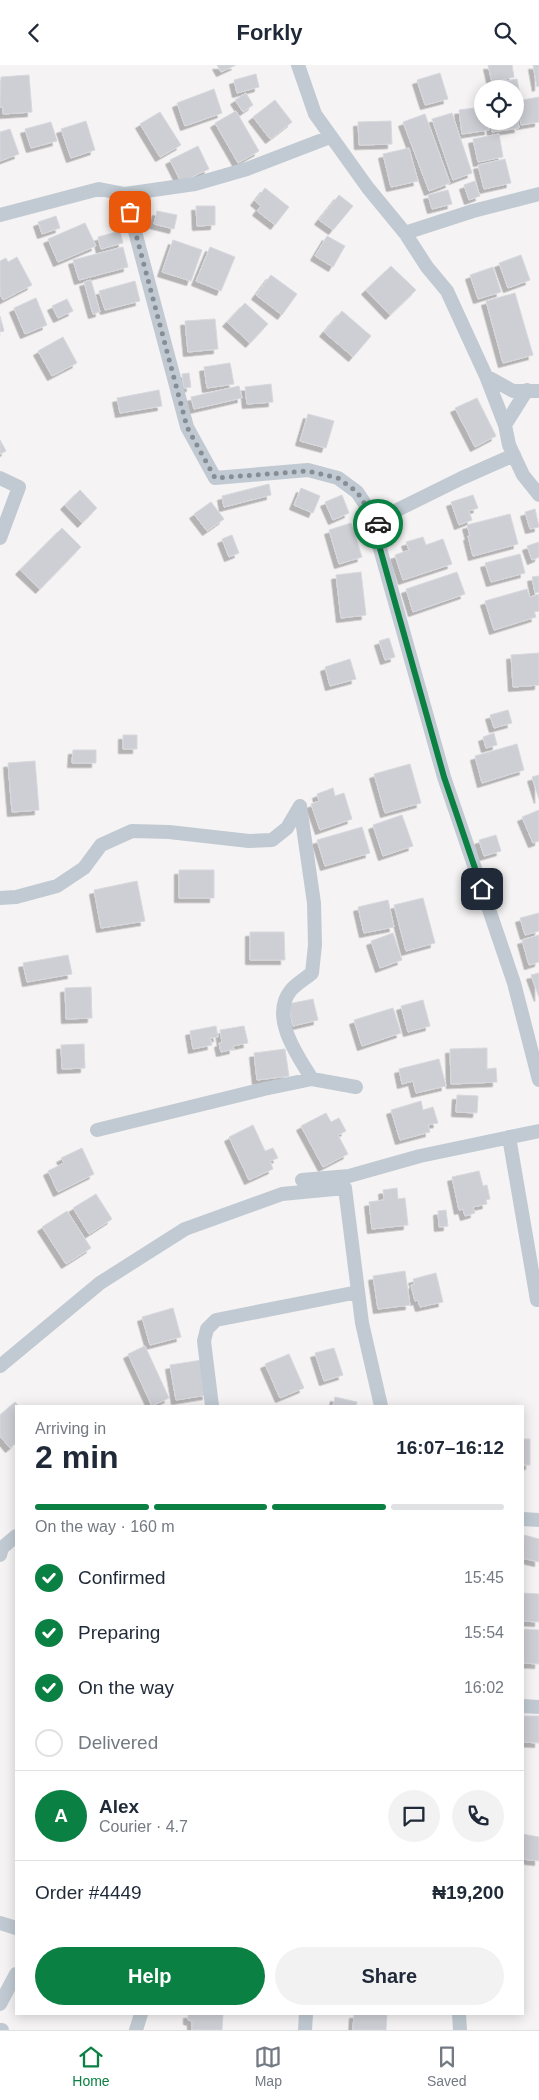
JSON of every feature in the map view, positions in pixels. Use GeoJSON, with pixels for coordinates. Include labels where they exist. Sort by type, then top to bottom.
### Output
{"type":"FeatureCollection","features":[{"type":"Feature","properties":{"kind":"street"},"geometry":{"type":"LineString","coordinates":[[298,65],[315,114],[330,137],[338,144],[368,188],[405,233],[427,267],[446,291],[486,376],[523,475],[539,495]]}},
{"type":"Feature","properties":{"kind":"street"},"geometry":{"type":"LineString","coordinates":[[0,215],[99,189],[125,194],[195,184],[247,169],[330,137]]}},
{"type":"Feature","properties":{"kind":"street"},"geometry":{"type":"LineString","coordinates":[[125,194],[187,427],[215,478],[308,471],[338,478],[357,492],[379,525]]}},
{"type":"Feature","properties":{"kind":"street"},"geometry":{"type":"LineString","coordinates":[[405,233],[473,211],[539,194]]}},
{"type":"Feature","properties":{"kind":"street"},"geometry":{"type":"LineString","coordinates":[[486,376],[513,391],[533,390]]}},
{"type":"Feature","properties":{"kind":"street"},"geometry":{"type":"LineString","coordinates":[[504,425],[533,390]]}},
{"type":"Feature","properties":{"kind":"street"},"geometry":{"type":"LineString","coordinates":[[514,455],[462,477],[383,517],[379,525],[377,538],[439,759],[514,983],[539,1080]]}},
{"type":"Feature","properties":{"kind":"street"},"geometry":{"type":"LineString","coordinates":[[0,478],[19,487],[0,538]]}},
{"type":"Feature","properties":{"kind":"street"},"geometry":{"type":"LineString","coordinates":[[0,898],[16,897],[57,886],[84,868],[102,845],[132,831],[169,832],[249,841],[272,840],[287,828],[300,807],[314,903],[315,945],[312,973],[290,991],[283,1007],[285,1033],[312,1079]]}},
{"type":"Feature","properties":{"kind":"street"},"geometry":{"type":"LineString","coordinates":[[97,1130],[312,1079],[356,1087]]}},
{"type":"Feature","properties":{"kind":"street"},"geometry":{"type":"LineString","coordinates":[[302,1180],[349,1176],[420,1156],[539,1131]]}},
{"type":"Feature","properties":{"kind":"street"},"geometry":{"type":"LineString","coordinates":[[509,1137],[538,1303]]}},
{"type":"Feature","properties":{"kind":"street"},"geometry":{"type":"LineString","coordinates":[[0,1366],[100,1283],[185,1229],[282,1194],[345,1188],[362,1323],[381,1405]]}},
{"type":"Feature","properties":{"kind":"street"},"geometry":{"type":"LineString","coordinates":[[212,1405],[204,1341],[207,1329],[216,1321],[358,1292]]}},
{"type":"Feature","properties":{"kind":"street"},"geometry":{"type":"LineString","coordinates":[[524,1519],[539,1520]]}},
{"type":"Feature","properties":{"kind":"street"},"geometry":{"type":"LineString","coordinates":[[0,1555],[2,1549],[15,1537]]}},
{"type":"Feature","properties":{"kind":"street"},"geometry":{"type":"LineString","coordinates":[[524,1706],[539,1707]]}},
{"type":"Feature","properties":{"kind":"street"},"geometry":{"type":"LineString","coordinates":[[0,1923],[15,1929]]}},
{"type":"Feature","properties":{"kind":"street"},"geometry":{"type":"LineString","coordinates":[[0,2004],[15,1976]]}},
{"type":"Feature","properties":{"kind":"street"},"geometry":{"type":"LineString","coordinates":[[136,2030],[141,2015]]}},
{"type":"Feature","properties":{"kind":"street"},"geometry":{"type":"LineString","coordinates":[[305,2030],[306,2015]]}},
{"type":"Feature","properties":{"kind":"street"},"geometry":{"type":"LineString","coordinates":[[459,2015],[460,2030]]}},
{"type":"Feature","properties":{"kind":"building"},"geometry":{"type":"Polygon","coordinates":[[[217,65],[236,65],[221,72],[217,65]]]}},
{"type":"Feature","properties":{"kind":"building"},"geometry":{"type":"Polygon","coordinates":[[[488,65],[512,65],[514,77],[492,80],[488,65]]]}},
{"type":"Feature","properties":{"kind":"building"},"geometry":{"type":"Polygon","coordinates":[[[533,65],[539,65],[539,86],[537,87],[533,65]]]}},
{"type":"Feature","properties":{"kind":"building"},"geometry":{"type":"Polygon","coordinates":[[[440,73],[448,99],[425,105],[417,80],[440,73]]]}},
{"type":"Feature","properties":{"kind":"building"},"geometry":{"type":"Polygon","coordinates":[[[256,74],[259,87],[237,93],[234,80],[256,74]]]}},
{"type":"Feature","properties":{"kind":"building"},"geometry":{"type":"Polygon","coordinates":[[[29,75],[32,112],[3,114],[3,107],[0,107],[1,77],[29,75]]]}},
{"type":"Feature","properties":{"kind":"building"},"geometry":{"type":"Polygon","coordinates":[[[214,89],[222,113],[185,126],[177,103],[214,89]]]}},
{"type":"Feature","properties":{"kind":"building"},"geometry":{"type":"Polygon","coordinates":[[[246,93],[253,105],[243,112],[235,100],[246,93]]]}},
{"type":"Feature","properties":{"kind":"building"},"geometry":{"type":"Polygon","coordinates":[[[539,97],[539,122],[524,124],[524,100],[539,97]]]}},
{"type":"Feature","properties":{"kind":"building"},"geometry":{"type":"Polygon","coordinates":[[[275,100],[292,122],[270,139],[253,117],[275,100]]]}},
{"type":"Feature","properties":{"kind":"building"},"geometry":{"type":"Polygon","coordinates":[[[474,108],[474,130],[489,130],[462,134],[459,110],[474,108]]]}},
{"type":"Feature","properties":{"kind":"building"},"geometry":{"type":"Polygon","coordinates":[[[236,111],[259,151],[238,163],[215,123],[236,111]]]}},
{"type":"Feature","properties":{"kind":"building"},"geometry":{"type":"Polygon","coordinates":[[[160,112],[181,145],[160,157],[140,124],[160,112]]]}},
{"type":"Feature","properties":{"kind":"building"},"geometry":{"type":"Polygon","coordinates":[[[452,113],[472,173],[453,180],[432,119],[452,113]]]}},
{"type":"Feature","properties":{"kind":"building"},"geometry":{"type":"Polygon","coordinates":[[[425,114],[450,183],[429,191],[403,122],[425,114]]]}},
{"type":"Feature","properties":{"kind":"building"},"geometry":{"type":"Polygon","coordinates":[[[86,121],[95,150],[71,158],[61,129],[86,121]]]}},
{"type":"Feature","properties":{"kind":"building"},"geometry":{"type":"Polygon","coordinates":[[[391,121],[392,144],[359,145],[358,122],[391,121]]]}},
{"type":"Feature","properties":{"kind":"building"},"geometry":{"type":"Polygon","coordinates":[[[51,122],[57,141],[31,148],[25,129],[51,122]]]}},
{"type":"Feature","properties":{"kind":"building"},"geometry":{"type":"Polygon","coordinates":[[[10,129],[19,154],[0,161],[0,132],[10,129]]]}},
{"type":"Feature","properties":{"kind":"building"},"geometry":{"type":"Polygon","coordinates":[[[499,134],[503,157],[478,162],[473,139],[499,134]]]}},
{"type":"Feature","properties":{"kind":"building"},"geometry":{"type":"Polygon","coordinates":[[[198,146],[209,169],[181,182],[170,160],[198,146]]]}},
{"type":"Feature","properties":{"kind":"building"},"geometry":{"type":"Polygon","coordinates":[[[409,148],[418,181],[391,187],[383,154],[409,148]]]}},
{"type":"Feature","properties":{"kind":"building"},"geometry":{"type":"Polygon","coordinates":[[[505,159],[511,183],[484,189],[478,165],[505,159]]]}},
{"type":"Feature","properties":{"kind":"building"},"geometry":{"type":"Polygon","coordinates":[[[475,181],[480,196],[469,200],[464,185],[475,181]]]}},
{"type":"Feature","properties":{"kind":"building"},"geometry":{"type":"Polygon","coordinates":[[[265,188],[289,207],[275,225],[257,211],[261,206],[255,201],[265,188]]]}},
{"type":"Feature","properties":{"kind":"building"},"geometry":{"type":"Polygon","coordinates":[[[448,190],[452,204],[432,209],[428,195],[448,190]]]}},
{"type":"Feature","properties":{"kind":"building"},"geometry":{"type":"Polygon","coordinates":[[[339,195],[353,206],[333,230],[319,220],[339,195]]]}},
{"type":"Feature","properties":{"kind":"building"},"geometry":{"type":"Polygon","coordinates":[[[196,206],[215,206],[215,225],[197,226],[196,206]]]}},
{"type":"Feature","properties":{"kind":"building"},"geometry":{"type":"Polygon","coordinates":[[[157,211],[177,215],[174,229],[154,224],[157,211]]]}},
{"type":"Feature","properties":{"kind":"building"},"geometry":{"type":"Polygon","coordinates":[[[56,216],[60,228],[42,234],[38,222],[56,216]]]}},
{"type":"Feature","properties":{"kind":"building"},"geometry":{"type":"Polygon","coordinates":[[[85,223],[96,246],[58,262],[48,239],[85,223]]]}},
{"type":"Feature","properties":{"kind":"building"},"geometry":{"type":"Polygon","coordinates":[[[120,231],[123,243],[101,249],[98,237],[120,231]]]}},
{"type":"Feature","properties":{"kind":"building"},"geometry":{"type":"Polygon","coordinates":[[[327,236],[345,246],[333,267],[315,256],[327,236]]]}},
{"type":"Feature","properties":{"kind":"building"},"geometry":{"type":"Polygon","coordinates":[[[173,240],[202,250],[191,281],[162,272],[173,240]]]}},
{"type":"Feature","properties":{"kind":"building"},"geometry":{"type":"Polygon","coordinates":[[[123,247],[128,267],[79,280],[73,260],[123,247]]]}},
{"type":"Feature","properties":{"kind":"building"},"geometry":{"type":"Polygon","coordinates":[[[210,247],[235,257],[221,291],[196,281],[210,247]]]}},
{"type":"Feature","properties":{"kind":"building"},"geometry":{"type":"Polygon","coordinates":[[[521,255],[530,280],[508,288],[499,263],[521,255]]]}},
{"type":"Feature","properties":{"kind":"building"},"geometry":{"type":"Polygon","coordinates":[[[17,257],[32,285],[3,300],[0,294],[0,261],[6,258],[8,262],[17,257]]]}},
{"type":"Feature","properties":{"kind":"building"},"geometry":{"type":"Polygon","coordinates":[[[391,266],[416,290],[390,315],[366,290],[391,266]]]}},
{"type":"Feature","properties":{"kind":"building"},"geometry":{"type":"Polygon","coordinates":[[[493,267],[501,292],[478,299],[470,275],[493,267]]]}},
{"type":"Feature","properties":{"kind":"building"},"geometry":{"type":"Polygon","coordinates":[[[271,275],[297,294],[282,315],[256,295],[271,275]]]}},
{"type":"Feature","properties":{"kind":"building"},"geometry":{"type":"Polygon","coordinates":[[[91,280],[100,312],[93,314],[84,282],[91,280]]]}},
{"type":"Feature","properties":{"kind":"building"},"geometry":{"type":"Polygon","coordinates":[[[135,281],[140,301],[105,310],[99,291],[135,281]]]}},
{"type":"Feature","properties":{"kind":"building"},"geometry":{"type":"Polygon","coordinates":[[[515,293],[533,355],[503,363],[486,301],[515,293]]]}},
{"type":"Feature","properties":{"kind":"building"},"geometry":{"type":"Polygon","coordinates":[[[36,298],[47,325],[25,334],[14,308],[36,298]]]}},
{"type":"Feature","properties":{"kind":"building"},"geometry":{"type":"Polygon","coordinates":[[[67,299],[73,311],[58,318],[52,306],[67,299]]]}},
{"type":"Feature","properties":{"kind":"building"},"geometry":{"type":"Polygon","coordinates":[[[245,303],[268,324],[250,343],[227,322],[245,303]]]}},
{"type":"Feature","properties":{"kind":"building"},"geometry":{"type":"Polygon","coordinates":[[[342,311],[371,336],[353,357],[324,332],[342,311]]]}},
{"type":"Feature","properties":{"kind":"building"},"geometry":{"type":"Polygon","coordinates":[[[0,316],[4,331],[0,332],[0,316]]]}},
{"type":"Feature","properties":{"kind":"building"},"geometry":{"type":"Polygon","coordinates":[[[215,319],[218,349],[188,352],[185,321],[215,319]]]}},
{"type":"Feature","properties":{"kind":"building"},"geometry":{"type":"Polygon","coordinates":[[[63,337],[77,363],[52,376],[38,351],[63,337]]]}},
{"type":"Feature","properties":{"kind":"building"},"geometry":{"type":"Polygon","coordinates":[[[230,363],[234,384],[207,388],[204,367],[230,363]]]}},
{"type":"Feature","properties":{"kind":"building"},"geometry":{"type":"Polygon","coordinates":[[[189,373],[191,387],[184,388],[182,374],[189,373]]]}},
{"type":"Feature","properties":{"kind":"building"},"geometry":{"type":"Polygon","coordinates":[[[271,384],[273,402],[247,404],[245,387],[271,384]]]}},
{"type":"Feature","properties":{"kind":"building"},"geometry":{"type":"Polygon","coordinates":[[[239,386],[242,398],[194,409],[191,397],[239,386]]]}},
{"type":"Feature","properties":{"kind":"building"},"geometry":{"type":"Polygon","coordinates":[[[159,390],[162,406],[120,413],[117,398],[159,390]]]}},
{"type":"Feature","properties":{"kind":"building"},"geometry":{"type":"Polygon","coordinates":[[[477,398],[496,436],[475,447],[455,408],[477,398]]]}},
{"type":"Feature","properties":{"kind":"building"},"geometry":{"type":"Polygon","coordinates":[[[308,414],[334,421],[326,448],[300,441],[308,414]]]}},
{"type":"Feature","properties":{"kind":"building"},"geometry":{"type":"Polygon","coordinates":[[[0,440],[6,451],[0,454],[0,440]]]}},
{"type":"Feature","properties":{"kind":"building"},"geometry":{"type":"Polygon","coordinates":[[[269,484],[271,495],[224,507],[222,496],[269,484]]]}},
{"type":"Feature","properties":{"kind":"building"},"geometry":{"type":"Polygon","coordinates":[[[301,488],[320,496],[313,513],[294,505],[301,488]]]}},
{"type":"Feature","properties":{"kind":"building"},"geometry":{"type":"Polygon","coordinates":[[[80,490],[97,508],[82,523],[65,505],[80,490]]]}},
{"type":"Feature","properties":{"kind":"building"},"geometry":{"type":"Polygon","coordinates":[[[342,495],[349,513],[333,520],[325,502],[342,495]]]}},
{"type":"Feature","properties":{"kind":"building"},"geometry":{"type":"Polygon","coordinates":[[[473,495],[478,508],[469,511],[472,520],[459,525],[451,502],[473,495]]]}},
{"type":"Feature","properties":{"kind":"building"},"geometry":{"type":"Polygon","coordinates":[[[211,502],[224,519],[207,531],[194,514],[211,502]]]}},
{"type":"Feature","properties":{"kind":"building"},"geometry":{"type":"Polygon","coordinates":[[[535,509],[539,527],[530,529],[525,512],[535,509]]]}},
{"type":"Feature","properties":{"kind":"building"},"geometry":{"type":"Polygon","coordinates":[[[510,514],[518,544],[473,556],[467,525],[510,514]]]}},
{"type":"Feature","properties":{"kind":"building"},"geometry":{"type":"Polygon","coordinates":[[[351,523],[362,557],[339,564],[329,530],[351,523]]]}},
{"type":"Feature","properties":{"kind":"building"},"geometry":{"type":"Polygon","coordinates":[[[62,528],[81,547],[40,589],[20,570],[62,528]]]}},
{"type":"Feature","properties":{"kind":"building"},"geometry":{"type":"Polygon","coordinates":[[[232,535],[239,553],[229,557],[222,539],[232,535]]]}},
{"type":"Feature","properties":{"kind":"building"},"geometry":{"type":"Polygon","coordinates":[[[423,537],[426,545],[443,539],[452,564],[403,580],[395,555],[409,550],[406,542],[423,537]]]}},
{"type":"Feature","properties":{"kind":"building"},"geometry":{"type":"Polygon","coordinates":[[[539,542],[539,557],[532,560],[527,546],[539,542]]]}},
{"type":"Feature","properties":{"kind":"building"},"geometry":{"type":"Polygon","coordinates":[[[520,554],[525,573],[491,582],[485,563],[520,554]]]}},
{"type":"Feature","properties":{"kind":"building"},"geometry":{"type":"Polygon","coordinates":[[[361,572],[366,615],[341,618],[336,575],[361,572]]]}},
{"type":"Feature","properties":{"kind":"building"},"geometry":{"type":"Polygon","coordinates":[[[457,572],[465,594],[413,612],[406,589],[457,572]]]}},
{"type":"Feature","properties":{"kind":"building"},"geometry":{"type":"Polygon","coordinates":[[[539,576],[539,592],[535,593],[532,577],[539,576]]]}},
{"type":"Feature","properties":{"kind":"building"},"geometry":{"type":"Polygon","coordinates":[[[527,589],[530,597],[539,594],[539,611],[534,612],[536,617],[494,630],[485,601],[527,589]]]}},
{"type":"Feature","properties":{"kind":"building"},"geometry":{"type":"Polygon","coordinates":[[[389,638],[395,657],[385,660],[379,641],[389,638]]]}},
{"type":"Feature","properties":{"kind":"building"},"geometry":{"type":"Polygon","coordinates":[[[539,653],[539,685],[513,687],[511,655],[539,653]]]}},
{"type":"Feature","properties":{"kind":"building"},"geometry":{"type":"Polygon","coordinates":[[[350,659],[356,679],[330,686],[325,667],[350,659]]]}},
{"type":"Feature","properties":{"kind":"building"},"geometry":{"type":"Polygon","coordinates":[[[508,710],[512,723],[494,728],[490,715],[508,710]]]}},
{"type":"Feature","properties":{"kind":"building"},"geometry":{"type":"Polygon","coordinates":[[[494,733],[497,745],[486,748],[483,737],[494,733]]]}},
{"type":"Feature","properties":{"kind":"building"},"geometry":{"type":"Polygon","coordinates":[[[123,735],[137,735],[137,749],[123,749],[123,735]]]}},
{"type":"Feature","properties":{"kind":"building"},"geometry":{"type":"Polygon","coordinates":[[[517,744],[524,770],[482,783],[475,756],[517,744]]]}},
{"type":"Feature","properties":{"kind":"building"},"geometry":{"type":"Polygon","coordinates":[[[73,750],[96,750],[96,763],[72,763],[73,750]]]}},
{"type":"Feature","properties":{"kind":"building"},"geometry":{"type":"Polygon","coordinates":[[[35,761],[39,810],[12,812],[8,763],[35,761]]]}},
{"type":"Feature","properties":{"kind":"building"},"geometry":{"type":"Polygon","coordinates":[[[410,764],[421,803],[385,813],[374,774],[410,764]]]}},
{"type":"Feature","properties":{"kind":"building"},"geometry":{"type":"Polygon","coordinates":[[[539,775],[539,799],[532,777],[539,775]]]}},
{"type":"Feature","properties":{"kind":"building"},"geometry":{"type":"Polygon","coordinates":[[[333,788],[335,796],[344,793],[352,819],[320,830],[311,804],[319,801],[317,794],[333,788]]]}},
{"type":"Feature","properties":{"kind":"building"},"geometry":{"type":"Polygon","coordinates":[[[539,810],[539,841],[533,843],[522,817],[539,810]]]}},
{"type":"Feature","properties":{"kind":"building"},"geometry":{"type":"Polygon","coordinates":[[[402,815],[413,846],[383,856],[373,825],[402,815]]]}},
{"type":"Feature","properties":{"kind":"building"},"geometry":{"type":"Polygon","coordinates":[[[362,827],[370,853],[325,866],[317,840],[362,827]]]}},
{"type":"Feature","properties":{"kind":"building"},"geometry":{"type":"Polygon","coordinates":[[[496,835],[501,851],[484,856],[479,840],[496,835]]]}},
{"type":"Feature","properties":{"kind":"building"},"geometry":{"type":"Polygon","coordinates":[[[179,870],[214,870],[214,898],[179,898],[179,870]]]}},
{"type":"Feature","properties":{"kind":"building"},"geometry":{"type":"Polygon","coordinates":[[[137,881],[145,921],[101,928],[94,890],[137,881]]]}},
{"type":"Feature","properties":{"kind":"building"},"geometry":{"type":"Polygon","coordinates":[[[423,898],[435,943],[406,951],[394,905],[423,898]]]}},
{"type":"Feature","properties":{"kind":"building"},"geometry":{"type":"Polygon","coordinates":[[[388,900],[394,927],[364,933],[358,907],[388,900]]]}},
{"type":"Feature","properties":{"kind":"building"},"geometry":{"type":"Polygon","coordinates":[[[539,913],[539,931],[525,935],[520,918],[539,913]]]}},
{"type":"Feature","properties":{"kind":"building"},"geometry":{"type":"Polygon","coordinates":[[[250,932],[284,932],[285,960],[250,960],[250,932]]]}},
{"type":"Feature","properties":{"kind":"building"},"geometry":{"type":"Polygon","coordinates":[[[393,933],[402,960],[380,968],[371,941],[393,933]]]}},
{"type":"Feature","properties":{"kind":"building"},"geometry":{"type":"Polygon","coordinates":[[[539,935],[539,962],[529,965],[522,940],[539,935]]]}},
{"type":"Feature","properties":{"kind":"building"},"geometry":{"type":"Polygon","coordinates":[[[68,955],[72,974],[27,982],[23,963],[68,955]]]}},
{"type":"Feature","properties":{"kind":"building"},"geometry":{"type":"Polygon","coordinates":[[[539,973],[539,997],[531,975],[539,973]]]}},
{"type":"Feature","properties":{"kind":"building"},"geometry":{"type":"Polygon","coordinates":[[[91,987],[92,1018],[66,1019],[65,988],[91,987]]]}},
{"type":"Feature","properties":{"kind":"building"},"geometry":{"type":"Polygon","coordinates":[[[313,999],[318,1020],[293,1026],[288,1004],[313,999]]]}},
{"type":"Feature","properties":{"kind":"building"},"geometry":{"type":"Polygon","coordinates":[[[423,1000],[430,1026],[408,1032],[401,1006],[423,1000]]]}},
{"type":"Feature","properties":{"kind":"building"},"geometry":{"type":"Polygon","coordinates":[[[393,1008],[401,1033],[362,1046],[354,1020],[393,1008]]]}},
{"type":"Feature","properties":{"kind":"building"},"geometry":{"type":"Polygon","coordinates":[[[216,1026],[218,1037],[210,1038],[212,1045],[193,1049],[190,1031],[216,1026]]]}},
{"type":"Feature","properties":{"kind":"building"},"geometry":{"type":"Polygon","coordinates":[[[244,1026],[248,1043],[233,1046],[234,1049],[221,1052],[219,1043],[222,1042],[220,1030],[244,1026]]]}},
{"type":"Feature","properties":{"kind":"building"},"geometry":{"type":"Polygon","coordinates":[[[84,1044],[85,1068],[62,1069],[61,1045],[84,1044]]]}},
{"type":"Feature","properties":{"kind":"building"},"geometry":{"type":"Polygon","coordinates":[[[487,1048],[487,1069],[496,1068],[497,1082],[451,1084],[450,1049],[487,1048]]]}},
{"type":"Feature","properties":{"kind":"building"},"geometry":{"type":"Polygon","coordinates":[[[285,1049],[289,1076],[257,1080],[254,1053],[285,1049]]]}},
{"type":"Feature","properties":{"kind":"building"},"geometry":{"type":"Polygon","coordinates":[[[439,1059],[446,1086],[416,1093],[413,1081],[402,1084],[399,1069],[439,1059]]]}},
{"type":"Feature","properties":{"kind":"building"},"geometry":{"type":"Polygon","coordinates":[[[457,1095],[478,1096],[477,1113],[456,1112],[457,1095]]]}},
{"type":"Feature","properties":{"kind":"building"},"geometry":{"type":"Polygon","coordinates":[[[421,1101],[423,1110],[433,1107],[438,1123],[428,1125],[430,1132],[400,1140],[391,1110],[421,1101]]]}},
{"type":"Feature","properties":{"kind":"building"},"geometry":{"type":"Polygon","coordinates":[[[326,1113],[331,1122],[339,1118],[346,1131],[338,1135],[348,1154],[323,1167],[301,1126],[326,1113]]]}},
{"type":"Feature","properties":{"kind":"building"},"geometry":{"type":"Polygon","coordinates":[[[253,1125],[265,1151],[273,1148],[278,1158],[270,1161],[273,1169],[249,1180],[229,1137],[253,1125]]]}},
{"type":"Feature","properties":{"kind":"building"},"geometry":{"type":"Polygon","coordinates":[[[82,1148],[94,1174],[58,1192],[48,1171],[64,1163],[61,1158],[82,1148]]]}},
{"type":"Feature","properties":{"kind":"building"},"geometry":{"type":"Polygon","coordinates":[[[479,1171],[483,1186],[487,1185],[490,1199],[486,1200],[487,1204],[473,1207],[475,1213],[465,1216],[463,1209],[459,1210],[452,1177],[479,1171]]]}},
{"type":"Feature","properties":{"kind":"building"},"geometry":{"type":"Polygon","coordinates":[[[397,1188],[398,1199],[405,1198],[408,1225],[372,1229],[369,1202],[384,1200],[383,1190],[397,1188]]]}},
{"type":"Feature","properties":{"kind":"building"},"geometry":{"type":"Polygon","coordinates":[[[96,1194],[112,1219],[89,1234],[73,1208],[96,1194]]]}},
{"type":"Feature","properties":{"kind":"building"},"geometry":{"type":"Polygon","coordinates":[[[446,1210],[448,1226],[439,1227],[438,1211],[446,1210]]]}},
{"type":"Feature","properties":{"kind":"building"},"geometry":{"type":"Polygon","coordinates":[[[67,1211],[91,1248],[66,1264],[42,1227],[67,1211]]]}},
{"type":"Feature","properties":{"kind":"building"},"geometry":{"type":"Polygon","coordinates":[[[405,1271],[410,1305],[378,1309],[373,1276],[405,1271]]]}},
{"type":"Feature","properties":{"kind":"building"},"geometry":{"type":"Polygon","coordinates":[[[436,1273],[443,1302],[420,1307],[418,1300],[415,1301],[411,1285],[415,1284],[413,1279],[436,1273]]]}},
{"type":"Feature","properties":{"kind":"building"},"geometry":{"type":"Polygon","coordinates":[[[173,1308],[181,1337],[150,1345],[142,1317],[173,1308]]]}},
{"type":"Feature","properties":{"kind":"building"},"geometry":{"type":"Polygon","coordinates":[[[145,1346],[169,1398],[152,1405],[128,1354],[145,1346]]]}},
{"type":"Feature","properties":{"kind":"building"},"geometry":{"type":"Polygon","coordinates":[[[334,1348],[343,1375],[324,1381],[315,1353],[334,1348]]]}},
{"type":"Feature","properties":{"kind":"building"},"geometry":{"type":"Polygon","coordinates":[[[289,1354],[304,1388],[280,1398],[265,1364],[289,1354]]]}},
{"type":"Feature","properties":{"kind":"building"},"geometry":{"type":"Polygon","coordinates":[[[202,1360],[207,1395],[176,1400],[170,1365],[202,1360]]]}},
{"type":"Feature","properties":{"kind":"building"},"geometry":{"type":"Polygon","coordinates":[[[335,1397],[357,1402],[356,1405],[333,1405],[335,1397]]]}},
{"type":"Feature","properties":{"kind":"building"},"geometry":{"type":"Polygon","coordinates":[[[15,1402],[18,1405],[15,1405],[15,1444],[10,1448],[0,1436],[0,1415],[15,1402]]]}},
{"type":"Feature","properties":{"kind":"building"},"geometry":{"type":"Polygon","coordinates":[[[524,1439],[530,1439],[530,1465],[524,1465],[524,1439]]]}},
{"type":"Feature","properties":{"kind":"building"},"geometry":{"type":"Polygon","coordinates":[[[524,1535],[539,1539],[539,1562],[524,1558],[524,1535]]]}},
{"type":"Feature","properties":{"kind":"building"},"geometry":{"type":"Polygon","coordinates":[[[524,1593],[539,1594],[539,1622],[524,1621],[524,1593]]]}},
{"type":"Feature","properties":{"kind":"building"},"geometry":{"type":"Polygon","coordinates":[[[524,1629],[539,1630],[539,1664],[524,1663],[524,1629]]]}},
{"type":"Feature","properties":{"kind":"building"},"geometry":{"type":"Polygon","coordinates":[[[524,1716],[539,1716],[539,1743],[524,1742],[524,1716]]]}},
{"type":"Feature","properties":{"kind":"building"},"geometry":{"type":"Polygon","coordinates":[[[524,1834],[539,1837],[539,1861],[524,1859],[524,1834]]]}},
{"type":"Feature","properties":{"kind":"building"},"geometry":{"type":"Polygon","coordinates":[[[188,2015],[223,2015],[222,2030],[192,2030],[192,2021],[188,2020],[188,2015]]]}},
{"type":"Feature","properties":{"kind":"building"},"geometry":{"type":"Polygon","coordinates":[[[354,2015],[387,2015],[386,2030],[353,2030],[354,2015]]]}},
{"type":"Feature","properties":{"kind":"way so far"},"geometry":{"type":"LineString","coordinates":[[130,212],[187,427],[215,478],[308,471],[338,478],[357,492],[378,524]]}},
{"type":"Feature","properties":{"kind":"route"},"geometry":{"type":"LineString","coordinates":[[378,524],[377,538],[444,777],[482,889]]}}]}
